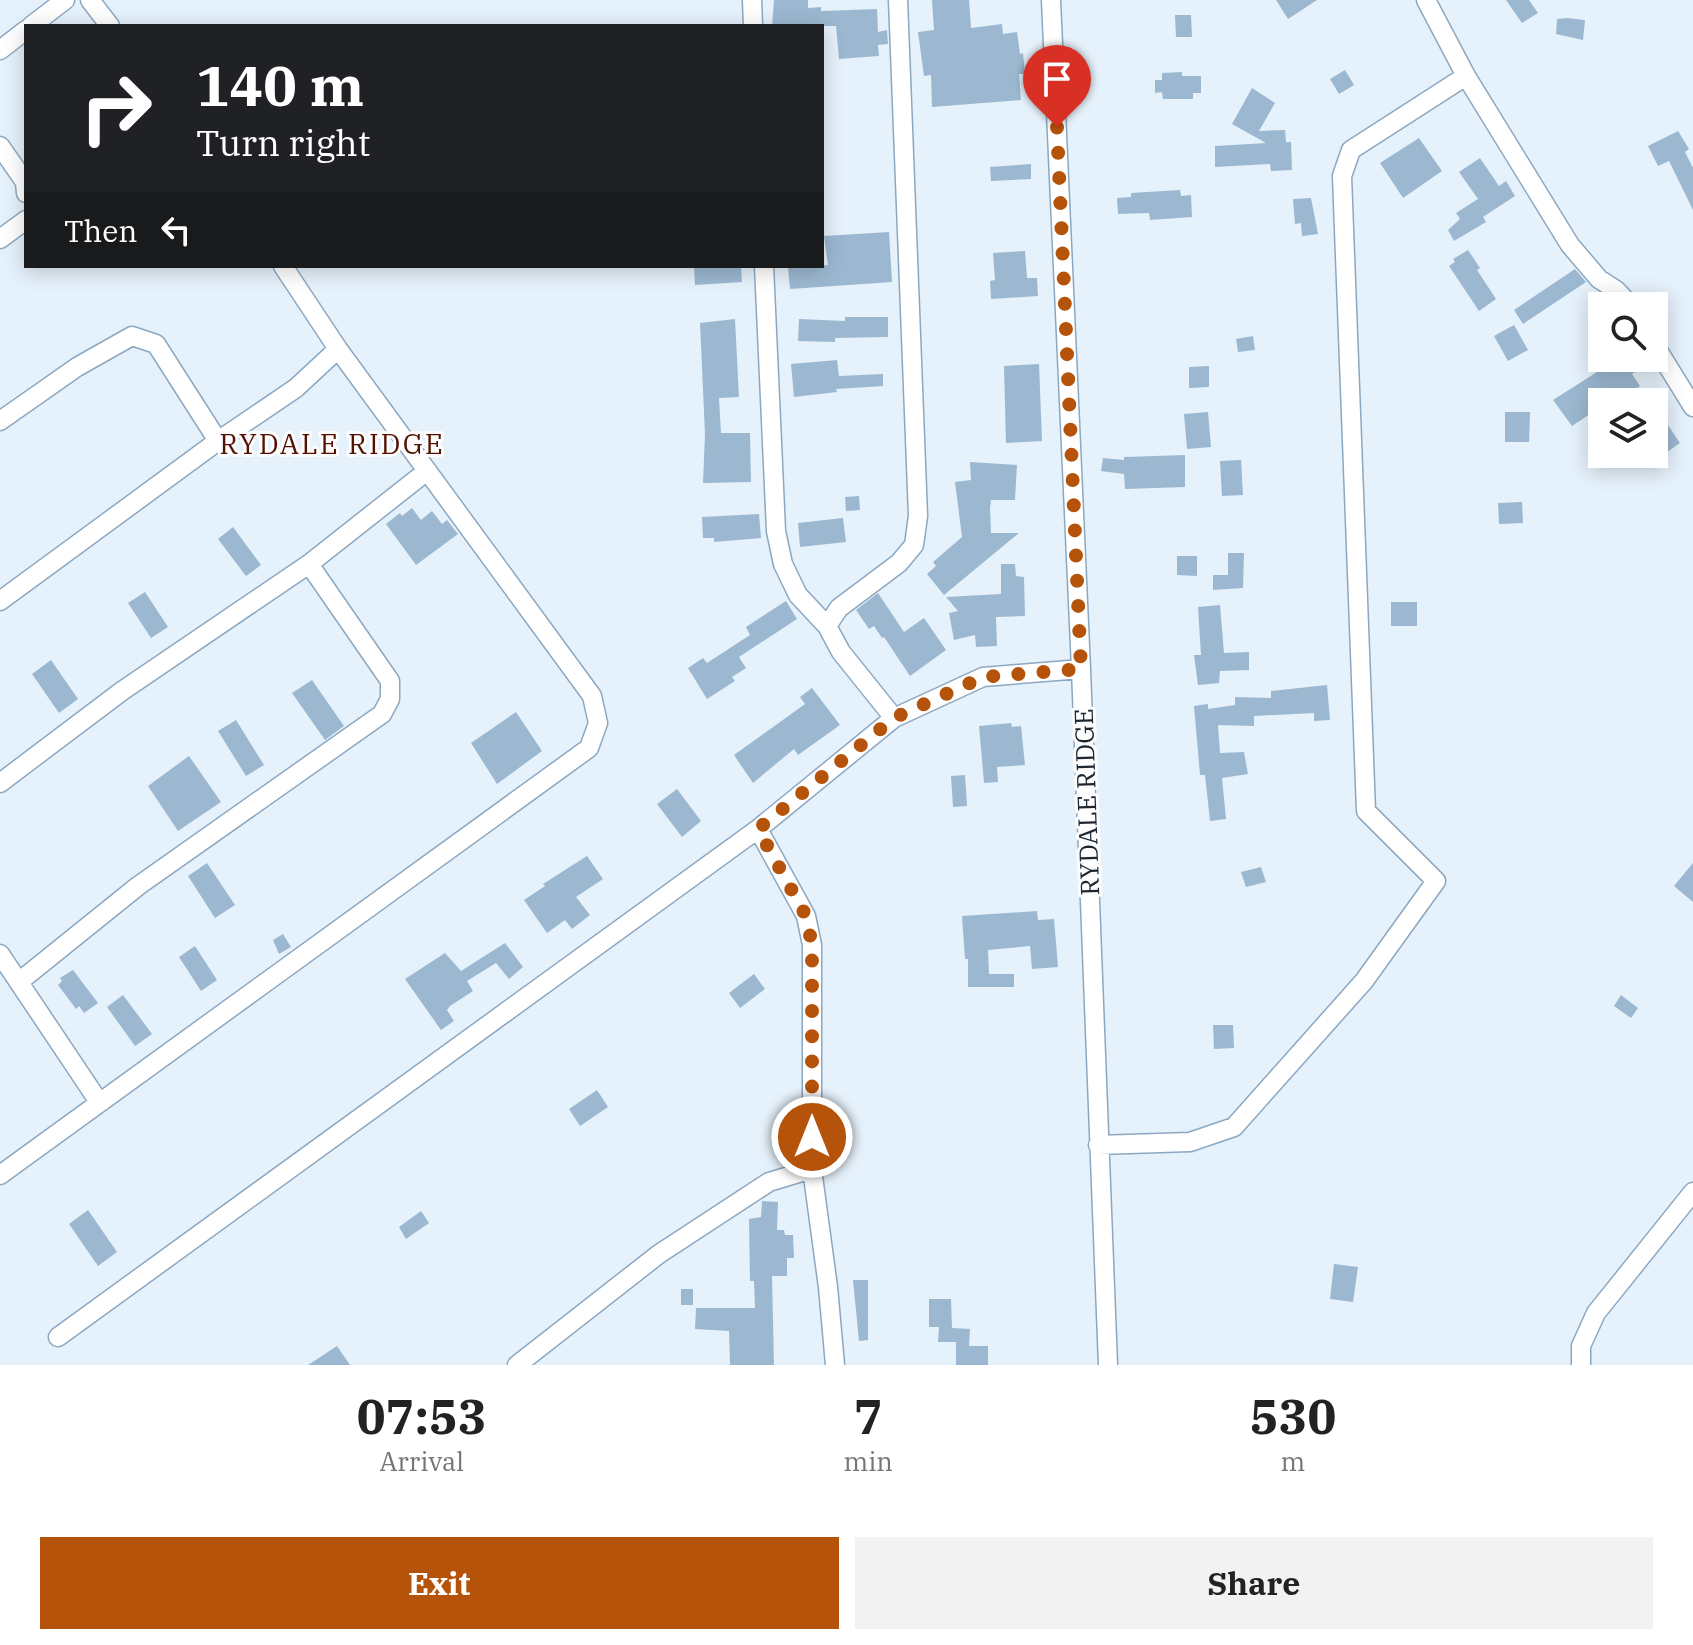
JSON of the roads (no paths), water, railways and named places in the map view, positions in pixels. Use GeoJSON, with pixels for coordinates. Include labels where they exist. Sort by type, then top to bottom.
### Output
{"type":"FeatureCollection","features":[{"type":"Feature","properties":{"kind":"street"},"geometry":{"type":"LineString","coordinates":[[34,24],[65,0]]}},
{"type":"Feature","properties":{"kind":"street"},"geometry":{"type":"LineString","coordinates":[[90,0],[108,24]]}},
{"type":"Feature","properties":{"kind":"street"},"geometry":{"type":"LineString","coordinates":[[752,0],[753,24]]}},
{"type":"Feature","properties":{"kind":"street"},"geometry":{"type":"LineString","coordinates":[[827,626],[839,608],[899,563],[914,545],[918,516],[898,0]]}},
{"type":"Feature","properties":{"kind":"street","name":"RYDALE RIDGE"},"geometry":{"type":"LineString","coordinates":[[1051,0],[1108,1365]]}},
{"type":"Feature","properties":{"kind":"street"},"geometry":{"type":"LineString","coordinates":[[1426,0],[1466,76],[1570,245],[1599,279],[1618,292]]}},
{"type":"Feature","properties":{"kind":"street"},"geometry":{"type":"LineString","coordinates":[[0,50],[24,32]]}},
{"type":"Feature","properties":{"kind":"street"},"geometry":{"type":"LineString","coordinates":[[1098,1145],[1190,1142],[1234,1127],[1364,981],[1436,881],[1366,811],[1342,176],[1351,150],[1466,76]]}},
{"type":"Feature","properties":{"kind":"street"},"geometry":{"type":"LineString","coordinates":[[0,146],[24,181]]}},
{"type":"Feature","properties":{"kind":"street"},"geometry":{"type":"LineString","coordinates":[[0,239],[24,221]]}},
{"type":"Feature","properties":{"kind":"street"},"geometry":{"type":"LineString","coordinates":[[0,1175],[589,748],[598,723],[592,696],[338,349],[284,268]]}},
{"type":"Feature","properties":{"kind":"street"},"geometry":{"type":"LineString","coordinates":[[764,268],[776,531],[783,564],[798,595],[827,626],[841,652],[894,718]]}},
{"type":"Feature","properties":{"kind":"street"},"geometry":{"type":"LineString","coordinates":[[0,421],[77,367],[132,336],[156,344],[218,441]]}},
{"type":"Feature","properties":{"kind":"street"},"geometry":{"type":"LineString","coordinates":[[0,601],[218,441],[296,388],[338,349]]}},
{"type":"Feature","properties":{"kind":"street"},"geometry":{"type":"LineString","coordinates":[[1668,367],[1693,407]]}},
{"type":"Feature","properties":{"kind":"street"},"geometry":{"type":"LineString","coordinates":[[0,783],[122,691],[309,564],[427,471]]}},
{"type":"Feature","properties":{"kind":"street"},"geometry":{"type":"LineString","coordinates":[[20,981],[138,886],[382,714],[390,699],[390,681],[309,564]]}},
{"type":"Feature","properties":{"kind":"street"},"geometry":{"type":"LineString","coordinates":[[58,1337],[758,829],[894,718],[983,677],[1081,669]]}},
{"type":"Feature","properties":{"kind":"street"},"geometry":{"type":"LineString","coordinates":[[758,829],[806,916],[812,945],[812,1169],[835,1365]]}},
{"type":"Feature","properties":{"kind":"street"},"geometry":{"type":"LineString","coordinates":[[0,954],[99,1102]]}},
{"type":"Feature","properties":{"kind":"street"},"geometry":{"type":"LineString","coordinates":[[517,1365],[659,1254],[769,1182],[812,1169]]}},
{"type":"Feature","properties":{"kind":"street"},"geometry":{"type":"LineString","coordinates":[[1581,1365],[1581,1346],[1596,1313],[1693,1192]]}},
{"type":"Feature","properties":{"kind":"street"},"geometry":{"type":"LineString","coordinates":[[542,1348],[551,1365]]}},
{"type":"Feature","properties":{"kind":"district","name":"RYDALE RIDGE"},"geometry":{"type":"Point","coordinates":[332,443]}}]}
